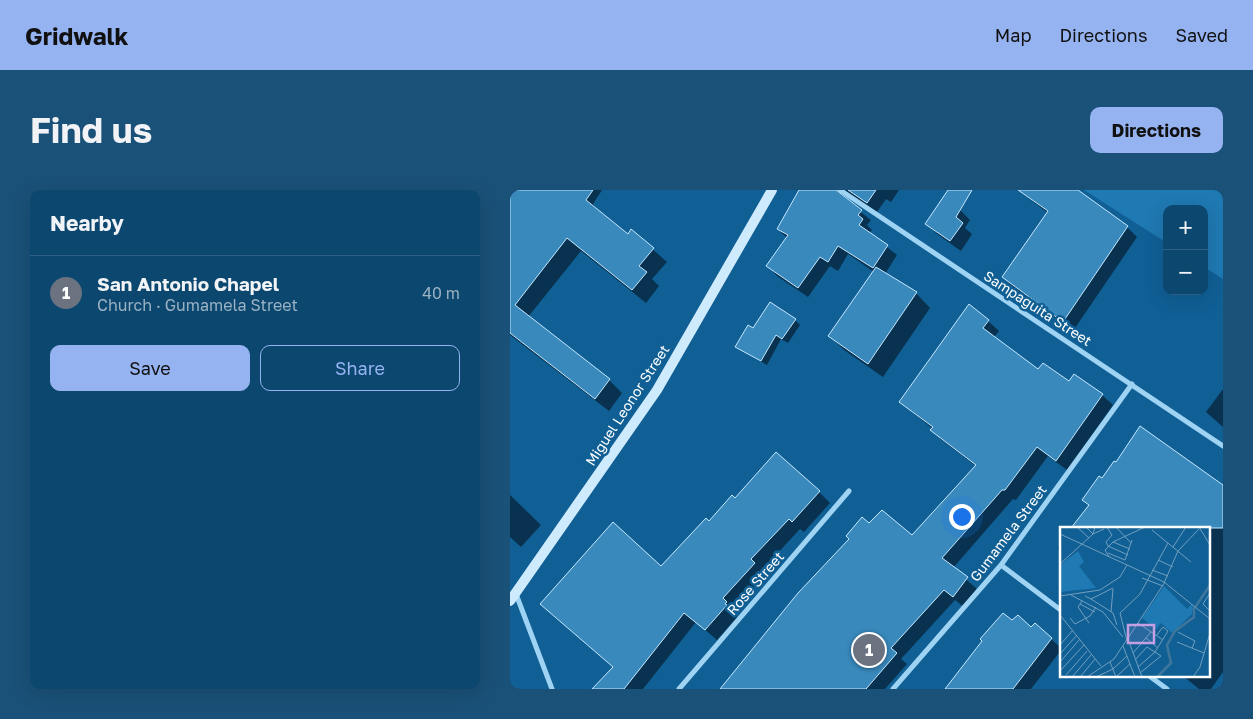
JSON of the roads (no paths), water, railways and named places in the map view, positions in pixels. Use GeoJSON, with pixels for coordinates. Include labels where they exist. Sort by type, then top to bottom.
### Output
{"type":"FeatureCollection","features":[{"type":"Feature","properties":{"kind":"street","name":"Miguel Leonor Street"},"geometry":{"type":"LineString","coordinates":[[513,597],[657,390],[772,190]]}},
{"type":"Feature","properties":{"kind":"street","name":"Sampaguita Street"},"geometry":{"type":"LineString","coordinates":[[840,190],[1223,446]]}},
{"type":"Feature","properties":{"kind":"street","name":"Gumamela Street"},"geometry":{"type":"LineString","coordinates":[[893,689],[1001,565],[1132,384]]}},
{"type":"Feature","properties":{"kind":"street","name":"Rose Street"},"geometry":{"type":"LineString","coordinates":[[679,689],[849,491]]}},
{"type":"Feature","properties":{"kind":"street"},"geometry":{"type":"LineString","coordinates":[[1001,565],[1060,610]]}},
{"type":"Feature","properties":{"kind":"street"},"geometry":{"type":"LineString","coordinates":[[513,597],[552,689]]}},
{"type":"Feature","properties":{"kind":"street"},"geometry":{"type":"LineString","coordinates":[[1151,677],[1167,689]]}},
{"type":"Feature","properties":{"kind":"place","name":"San Antonio Chapel"},"geometry":{"type":"Point","coordinates":[869,650]}}]}
